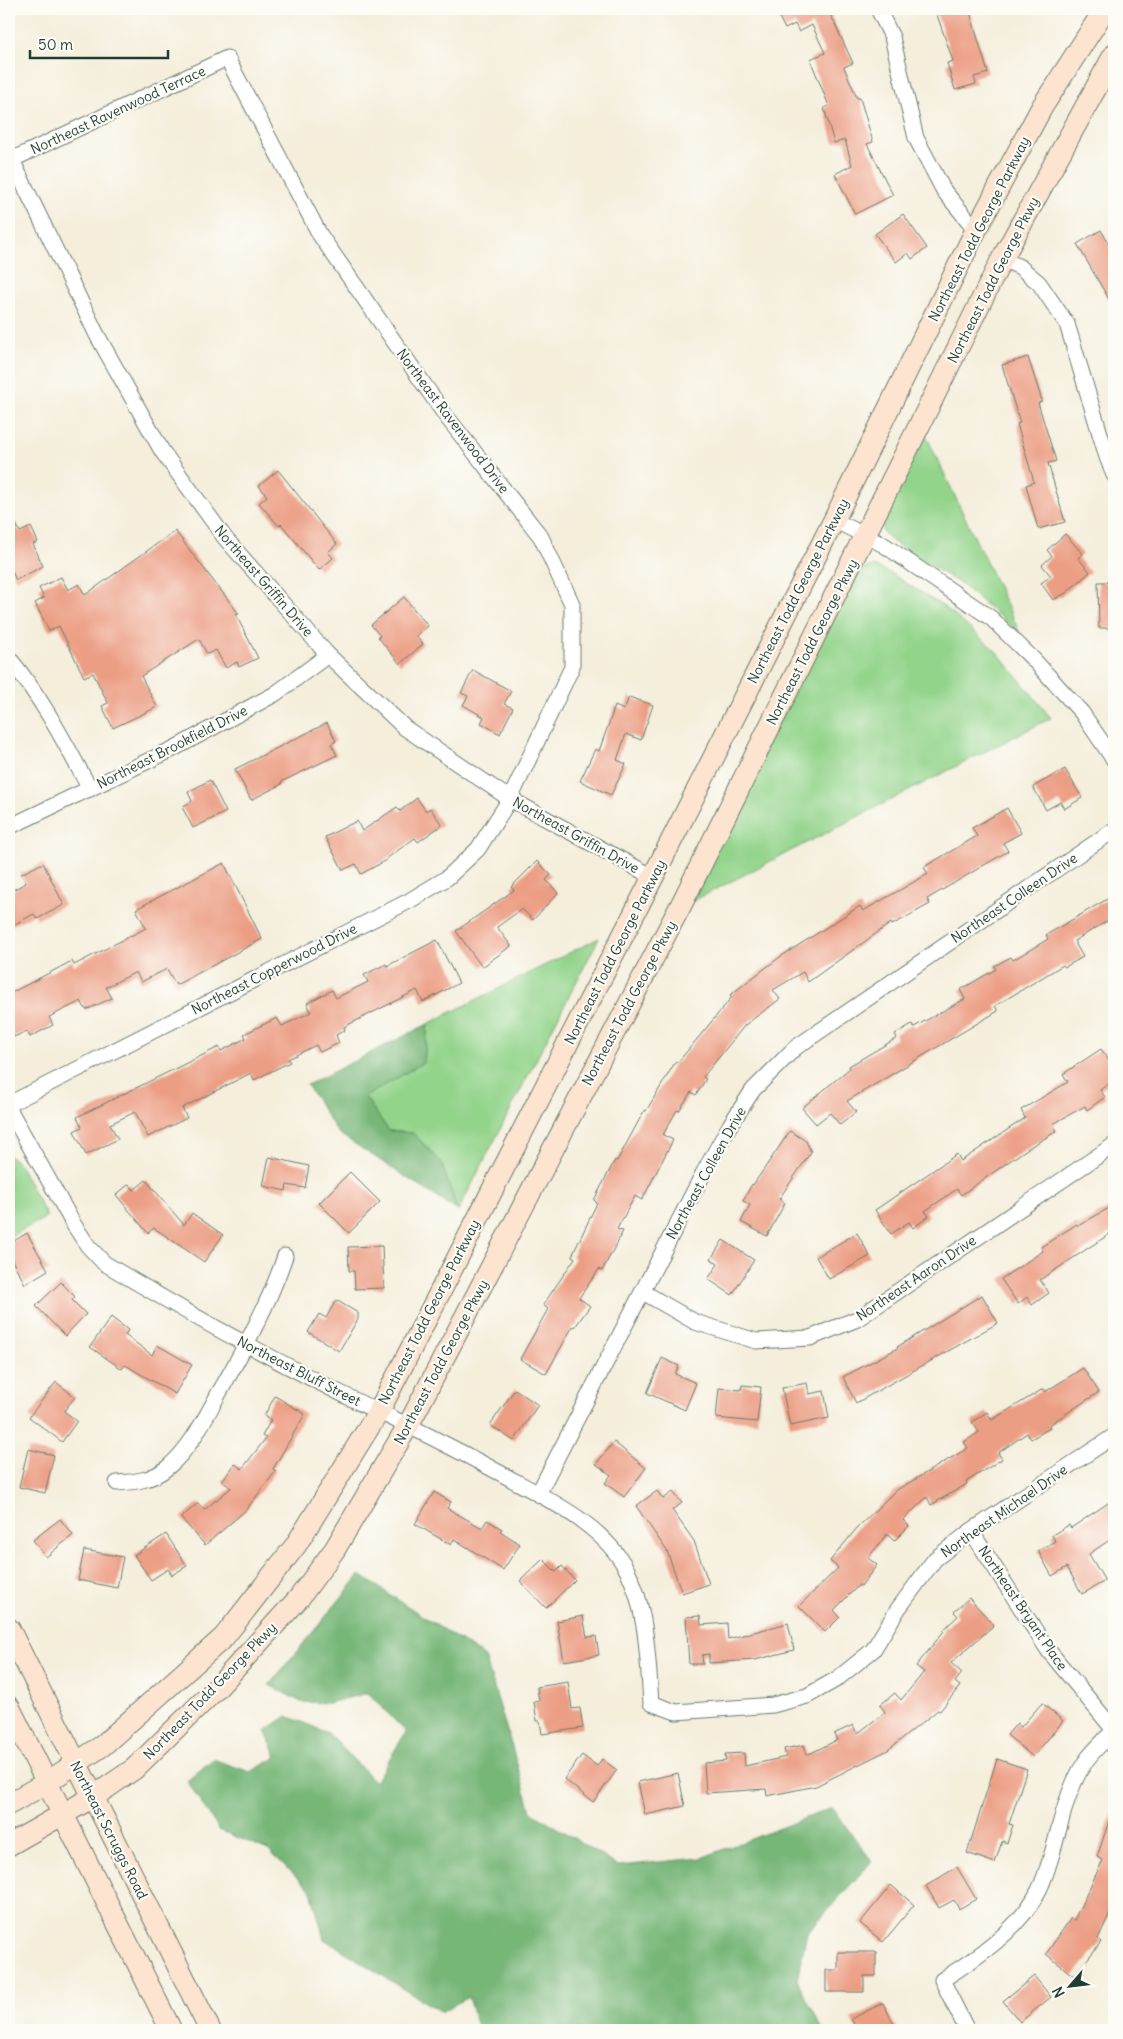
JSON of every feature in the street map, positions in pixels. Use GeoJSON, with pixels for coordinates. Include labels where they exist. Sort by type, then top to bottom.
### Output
{"type":"FeatureCollection","features":[{"type":"Feature","properties":{"kind":"main road","name":"Northeast Todd George Parkway"},"geometry":{"type":"LineString","coordinates":[[9,1804],[46,1783],[102,1746],[224,1638],[296,1545],[378,1411],[653,877],[834,520],[976,230],[1042,107],[1105,9]]}},
{"type":"Feature","properties":{"kind":"main road","name":"Northeast Todd George Pkwy"},"geometry":{"type":"LineString","coordinates":[[9,1845],[62,1816],[134,1769],[219,1686],[299,1598],[335,1549],[409,1424],[682,903],[1002,259],[1114,55]]}},
{"type":"Feature","properties":{"kind":"main road","name":"Northeast Scruggs Road"},"geometry":{"type":"LineString","coordinates":[[9,1629],[210,2030]]}},
{"type":"Feature","properties":{"kind":"main road"},"geometry":{"type":"LineString","coordinates":[[9,1707],[171,2030]]}},
{"type":"Feature","properties":{"kind":"street"},"geometry":{"type":"LineString","coordinates":[[878,9],[892,37],[916,138],[944,191],[976,230]]}},
{"type":"Feature","properties":{"kind":"street","name":"Northeast Ravenwood Terrace"},"geometry":{"type":"LineString","coordinates":[[11,160],[227,58]]}},
{"type":"Feature","properties":{"kind":"street","name":"Northeast Ravenwood Drive"},"geometry":{"type":"LineString","coordinates":[[227,58],[320,234],[446,416],[541,537],[572,604],[572,667],[510,799]]}},
{"type":"Feature","properties":{"kind":"street","name":"Northeast Griffin Drive"},"geometry":{"type":"LineString","coordinates":[[11,160],[97,335],[162,451],[225,538],[328,655],[405,728],[510,799],[653,877]]}},
{"type":"Feature","properties":{"kind":"street"},"geometry":{"type":"LineString","coordinates":[[1002,259],[1020,267],[1039,283],[1067,324],[1114,475]]}},
{"type":"Feature","properties":{"kind":"street"},"geometry":{"type":"LineString","coordinates":[[834,520],[884,545],[991,618],[1033,659],[1082,714],[1114,760]]}},
{"type":"Feature","properties":{"kind":"street","name":"Northeast Brookfield Drive"},"geometry":{"type":"LineString","coordinates":[[9,827],[173,749],[275,694],[328,655]]}},
{"type":"Feature","properties":{"kind":"street"},"geometry":{"type":"LineString","coordinates":[[9,658],[25,678],[53,721],[90,789]]}},
{"type":"Feature","properties":{"kind":"street","name":"Northeast Copperwood Drive"},"geometry":{"type":"LineString","coordinates":[[9,1104],[432,888],[447,878],[478,849],[510,799]]}},
{"type":"Feature","properties":{"kind":"street","name":"Northeast Colleen Drive"},"geometry":{"type":"LineString","coordinates":[[538,1494],[704,1172],[730,1125],[753,1090],[795,1048],[1114,830]]}},
{"type":"Feature","properties":{"kind":"street","name":"Northeast Bluff Street"},"geometry":{"type":"LineString","coordinates":[[9,1110],[74,1225],[88,1246],[104,1262],[247,1345],[378,1411],[409,1424],[538,1494],[578,1518],[606,1542],[627,1570],[643,1623],[650,1703]]}},
{"type":"Feature","properties":{"kind":"street","name":"Northeast Aaron Drive"},"geometry":{"type":"LineString","coordinates":[[643,1292],[695,1322],[756,1341],[810,1338],[857,1319],[1114,1145]]}},
{"type":"Feature","properties":{"kind":"street"},"geometry":{"type":"LineString","coordinates":[[117,1483],[143,1481],[166,1468],[193,1439],[247,1345],[276,1283],[285,1256]]}},
{"type":"Feature","properties":{"kind":"street","name":"Northeast Michael Drive"},"geometry":{"type":"LineString","coordinates":[[650,1703],[676,1712],[772,1705],[807,1696],[837,1679],[873,1650],[898,1609],[935,1559],[972,1531],[1114,1436]]}},
{"type":"Feature","properties":{"kind":"street","name":"Northeast Bryant Place"},"geometry":{"type":"LineString","coordinates":[[972,1531],[1048,1650],[1114,1730]]}},
{"type":"Feature","properties":{"kind":"street"},"geometry":{"type":"LineString","coordinates":[[966,2030],[942,1980],[977,1958],[1016,1923],[1038,1890],[1070,1792],[1088,1759],[1114,1730]]}},
{"type":"Feature","properties":{"kind":"green space"},"geometry":{"type":"Polygon","coordinates":[[[923,429],[1020,633],[962,585],[892,541],[883,532],[881,515],[923,429]]]}},
{"type":"Feature","properties":{"kind":"green space"},"geometry":{"type":"Polygon","coordinates":[[[873,566],[890,573],[947,609],[997,652],[1051,718],[683,906],[858,570],[873,566]]]}},
{"type":"Feature","properties":{"kind":"green space"},"geometry":{"type":"Polygon","coordinates":[[[599,938],[458,1211],[441,1162],[413,1133],[389,1131],[365,1097],[424,1062],[428,1024],[599,938]]]}},
{"type":"Feature","properties":{"kind":"green space"},"geometry":{"type":"Polygon","coordinates":[[[428,1024],[424,1062],[365,1097],[389,1131],[413,1133],[441,1162],[458,1211],[338,1133],[307,1085],[428,1024]]]}},
{"type":"Feature","properties":{"kind":"green space"},"geometry":{"type":"Polygon","coordinates":[[[9,1155],[19,1164],[47,1217],[9,1237],[9,1155]]]}},
{"type":"Feature","properties":{"kind":"green space"},"geometry":{"type":"Polygon","coordinates":[[[360,1575],[485,1657],[531,1811],[618,1866],[701,1858],[832,1808],[872,1861],[807,1933],[797,1980],[823,2030],[478,2030],[468,1997],[441,2012],[324,1939],[311,1890],[268,1850],[219,1830],[187,1781],[213,1759],[250,1772],[277,1757],[265,1731],[287,1716],[328,1733],[375,1782],[406,1732],[368,1693],[328,1703],[301,1702],[269,1685],[360,1575]]]}},
{"type":"Feature","properties":{"kind":"building"},"geometry":{"type":"Polygon","coordinates":[[[786,9],[828,9],[853,63],[844,67],[857,98],[860,98],[873,142],[867,144],[893,195],[855,214],[835,174],[852,165],[845,140],[834,143],[824,108],[829,106],[810,59],[825,53],[812,25],[799,32],[795,24],[785,29],[777,13],[786,9]]]}},
{"type":"Feature","properties":{"kind":"building"},"geometry":{"type":"Polygon","coordinates":[[[935,9],[969,9],[988,73],[974,77],[976,84],[955,90],[947,63],[953,61],[935,9]]]}},
{"type":"Feature","properties":{"kind":"building"},"geometry":{"type":"Polygon","coordinates":[[[903,214],[927,248],[912,259],[908,253],[896,262],[875,234],[903,214]]]}},
{"type":"Feature","properties":{"kind":"building"},"geometry":{"type":"Polygon","coordinates":[[[1101,230],[1114,253],[1114,308],[1077,244],[1101,230]]]}},
{"type":"Feature","properties":{"kind":"building"},"geometry":{"type":"Polygon","coordinates":[[[1028,357],[1042,401],[1038,403],[1056,461],[1048,463],[1065,522],[1038,529],[1026,485],[1034,482],[1017,424],[1020,423],[1002,365],[1028,357]]]}},
{"type":"Feature","properties":{"kind":"building"},"geometry":{"type":"Polygon","coordinates":[[[278,470],[337,544],[328,552],[333,558],[319,570],[281,524],[279,526],[259,503],[267,496],[259,486],[278,470]]]}},
{"type":"Feature","properties":{"kind":"building"},"geometry":{"type":"Polygon","coordinates":[[[9,510],[20,532],[31,527],[38,542],[33,544],[43,566],[16,580],[9,565],[9,510]]]}},
{"type":"Feature","properties":{"kind":"building"},"geometry":{"type":"Polygon","coordinates":[[[175,531],[239,614],[236,615],[258,658],[239,667],[237,662],[226,668],[216,650],[207,654],[199,639],[141,676],[157,707],[113,728],[102,706],[108,703],[93,673],[84,677],[59,626],[49,631],[35,603],[44,598],[39,588],[61,577],[68,590],[79,584],[85,595],[175,531]]]}},
{"type":"Feature","properties":{"kind":"building"},"geometry":{"type":"Polygon","coordinates":[[[1065,534],[1083,554],[1078,558],[1090,572],[1066,593],[1053,600],[1041,583],[1051,576],[1042,565],[1052,556],[1047,550],[1065,534]]]}},
{"type":"Feature","properties":{"kind":"building"},"geometry":{"type":"Polygon","coordinates":[[[1098,582],[1114,582],[1114,628],[1099,628],[1098,582]]]}},
{"type":"Feature","properties":{"kind":"building"},"geometry":{"type":"Polygon","coordinates":[[[404,597],[428,626],[416,636],[423,644],[400,664],[378,637],[380,636],[371,625],[404,597]]]}},
{"type":"Feature","properties":{"kind":"building"},"geometry":{"type":"Polygon","coordinates":[[[473,670],[511,691],[504,704],[513,708],[500,734],[481,723],[484,717],[463,705],[468,696],[461,693],[473,670]]]}},
{"type":"Feature","properties":{"kind":"building"},"geometry":{"type":"Polygon","coordinates":[[[629,697],[653,705],[641,740],[626,734],[617,760],[626,764],[611,795],[580,781],[595,749],[599,751],[615,706],[624,710],[629,697]]]}},
{"type":"Feature","properties":{"kind":"building"},"geometry":{"type":"Polygon","coordinates":[[[327,723],[336,741],[331,744],[337,755],[281,782],[282,784],[251,800],[235,769],[327,723]]]}},
{"type":"Feature","properties":{"kind":"building"},"geometry":{"type":"Polygon","coordinates":[[[1065,769],[1082,798],[1064,809],[1060,802],[1046,810],[1033,787],[1065,769]]]}},
{"type":"Feature","properties":{"kind":"building"},"geometry":{"type":"Polygon","coordinates":[[[210,780],[226,812],[193,828],[182,807],[192,801],[188,792],[210,780]]]}},
{"type":"Feature","properties":{"kind":"building"},"geometry":{"type":"Polygon","coordinates":[[[417,798],[426,811],[430,808],[442,825],[418,842],[415,838],[387,860],[361,874],[356,864],[343,870],[325,837],[357,821],[362,831],[397,807],[400,811],[417,798]]]}},
{"type":"Feature","properties":{"kind":"building"},"geometry":{"type":"Polygon","coordinates":[[[1007,808],[1021,833],[1003,843],[1008,851],[927,899],[930,904],[892,925],[891,923],[808,982],[803,972],[773,990],[780,999],[745,1025],[703,1077],[706,1079],[696,1095],[691,1092],[679,1111],[677,1110],[663,1135],[673,1140],[642,1200],[635,1196],[617,1229],[623,1231],[602,1271],[599,1269],[579,1298],[590,1306],[575,1327],[573,1326],[546,1374],[520,1359],[548,1309],[543,1305],[575,1258],[572,1256],[597,1203],[594,1200],[615,1160],[617,1161],[644,1111],[646,1111],[676,1061],[678,1062],[732,997],[730,995],[780,957],[860,906],[863,911],[928,874],[924,867],[977,836],[972,828],[1007,808]]]}},
{"type":"Feature","properties":{"kind":"building"},"geometry":{"type":"Polygon","coordinates":[[[537,861],[551,875],[546,880],[558,893],[533,920],[522,909],[497,927],[511,946],[482,967],[456,931],[514,890],[511,887],[537,861]]]}},
{"type":"Feature","properties":{"kind":"building"},"geometry":{"type":"Polygon","coordinates":[[[43,863],[64,905],[37,919],[34,914],[9,927],[9,892],[26,883],[21,874],[43,863]]]}},
{"type":"Feature","properties":{"kind":"building"},"geometry":{"type":"Polygon","coordinates":[[[224,863],[262,939],[176,985],[167,969],[141,982],[136,972],[106,987],[112,998],[86,1010],[81,1001],[49,1017],[53,1025],[30,1037],[27,1031],[14,1037],[9,1026],[9,994],[72,961],[74,965],[146,928],[136,909],[224,863]]]}},
{"type":"Feature","properties":{"kind":"building"},"geometry":{"type":"Polygon","coordinates":[[[1114,895],[1114,917],[1074,941],[1083,957],[1065,967],[1063,965],[995,1006],[998,1011],[847,1101],[856,1112],[840,1125],[830,1113],[816,1124],[802,1108],[850,1068],[849,1066],[897,1038],[895,1034],[912,1024],[914,1027],[965,999],[960,990],[996,969],[994,966],[1011,957],[1013,960],[1048,939],[1046,935],[1114,895]]]}},
{"type":"Feature","properties":{"kind":"building"},"geometry":{"type":"Polygon","coordinates":[[[437,940],[459,983],[423,1002],[417,990],[344,1027],[345,1030],[336,1035],[339,1043],[320,1052],[316,1045],[288,1059],[290,1062],[254,1080],[251,1073],[182,1108],[187,1118],[148,1137],[135,1112],[110,1124],[118,1139],[86,1155],[74,1131],[82,1127],[77,1117],[219,1047],[221,1051],[246,1038],[244,1034],[277,1018],[282,1026],[311,1012],[307,1003],[332,990],[336,998],[368,982],[364,975],[386,964],[387,966],[437,940]]]}},
{"type":"Feature","properties":{"kind":"building"},"geometry":{"type":"Polygon","coordinates":[[[1101,1049],[1114,1068],[1114,1080],[1100,1090],[1105,1097],[1087,1110],[1085,1106],[1053,1124],[1057,1131],[1027,1149],[961,1195],[957,1189],[925,1211],[929,1216],[913,1228],[909,1222],[891,1234],[875,1210],[957,1154],[961,1161],[1025,1118],[1021,1110],[1068,1082],[1063,1074],[1101,1049]]]}},
{"type":"Feature","properties":{"kind":"building"},"geometry":{"type":"Polygon","coordinates":[[[790,1131],[806,1141],[811,1152],[779,1199],[785,1203],[767,1236],[741,1222],[750,1205],[743,1201],[752,1184],[790,1131]]]}},
{"type":"Feature","properties":{"kind":"building"},"geometry":{"type":"Polygon","coordinates":[[[269,1157],[309,1166],[305,1188],[287,1185],[286,1191],[263,1186],[269,1157]]]}},
{"type":"Feature","properties":{"kind":"building"},"geometry":{"type":"Polygon","coordinates":[[[350,1172],[380,1202],[349,1233],[319,1203],[350,1172]]]}},
{"type":"Feature","properties":{"kind":"building"},"geometry":{"type":"Polygon","coordinates":[[[146,1180],[184,1225],[192,1213],[223,1235],[204,1262],[154,1228],[148,1233],[116,1195],[129,1184],[134,1190],[146,1180]]]}},
{"type":"Feature","properties":{"kind":"building"},"geometry":{"type":"Polygon","coordinates":[[[1114,1205],[1114,1231],[1040,1280],[1049,1293],[1032,1305],[1027,1297],[1018,1304],[1001,1279],[1043,1251],[1041,1247],[1077,1224],[1078,1226],[1114,1205]]]}},
{"type":"Feature","properties":{"kind":"building"},"geometry":{"type":"Polygon","coordinates":[[[27,1233],[48,1270],[25,1284],[9,1255],[9,1244],[27,1233]]]}},
{"type":"Feature","properties":{"kind":"building"},"geometry":{"type":"Polygon","coordinates":[[[857,1233],[870,1256],[829,1279],[816,1257],[857,1233]]]}},
{"type":"Feature","properties":{"kind":"building"},"geometry":{"type":"Polygon","coordinates":[[[723,1240],[754,1260],[732,1295],[708,1279],[718,1264],[711,1259],[723,1240]]]}},
{"type":"Feature","properties":{"kind":"building"},"geometry":{"type":"Polygon","coordinates":[[[382,1246],[384,1288],[355,1289],[354,1271],[349,1271],[348,1247],[382,1246]]]}},
{"type":"Feature","properties":{"kind":"building"},"geometry":{"type":"Polygon","coordinates":[[[61,1282],[75,1297],[72,1300],[86,1314],[65,1336],[36,1306],[61,1282]]]}},
{"type":"Feature","properties":{"kind":"building"},"geometry":{"type":"Polygon","coordinates":[[[982,1295],[998,1323],[856,1403],[843,1377],[898,1348],[982,1295]]]}},
{"type":"Feature","properties":{"kind":"building"},"geometry":{"type":"Polygon","coordinates":[[[336,1300],[358,1313],[358,1319],[339,1351],[308,1332],[319,1314],[326,1318],[336,1300]]]}},
{"type":"Feature","properties":{"kind":"building"},"geometry":{"type":"Polygon","coordinates":[[[111,1317],[128,1330],[125,1335],[152,1355],[157,1345],[192,1365],[175,1394],[125,1365],[122,1369],[90,1347],[111,1317]]]}},
{"type":"Feature","properties":{"kind":"building"},"geometry":{"type":"Polygon","coordinates":[[[662,1358],[679,1366],[675,1374],[696,1383],[685,1410],[647,1393],[662,1358]]]}},
{"type":"Feature","properties":{"kind":"building"},"geometry":{"type":"Polygon","coordinates":[[[1083,1368],[1099,1392],[1049,1425],[1050,1428],[1031,1439],[1027,1433],[998,1453],[1002,1459],[966,1482],[967,1484],[931,1505],[927,1497],[903,1520],[909,1526],[894,1541],[887,1534],[868,1558],[877,1565],[861,1586],[859,1585],[834,1610],[840,1617],[825,1632],[799,1606],[838,1568],[830,1561],[857,1528],[895,1491],[968,1448],[964,1442],[979,1432],[972,1422],[987,1412],[992,1420],[1043,1389],[1045,1392],[1083,1368]]]}},
{"type":"Feature","properties":{"kind":"building"},"geometry":{"type":"Polygon","coordinates":[[[56,1382],[75,1397],[64,1411],[77,1421],[62,1442],[29,1417],[56,1382]]]}},
{"type":"Feature","properties":{"kind":"building"},"geometry":{"type":"Polygon","coordinates":[[[807,1383],[809,1394],[824,1391],[829,1418],[790,1426],[782,1388],[807,1383]]]}},
{"type":"Feature","properties":{"kind":"building"},"geometry":{"type":"Polygon","coordinates":[[[742,1385],[761,1387],[757,1422],[716,1418],[719,1388],[741,1390],[742,1385]]]}},
{"type":"Feature","properties":{"kind":"building"},"geometry":{"type":"Polygon","coordinates":[[[515,1389],[538,1405],[514,1441],[490,1425],[515,1389]]]}},
{"type":"Feature","properties":{"kind":"building"},"geometry":{"type":"Polygon","coordinates":[[[275,1396],[305,1414],[273,1469],[276,1471],[246,1510],[205,1545],[181,1518],[198,1503],[204,1510],[231,1488],[222,1481],[235,1464],[242,1469],[266,1438],[262,1436],[271,1420],[264,1416],[275,1396]]]}},
{"type":"Feature","properties":{"kind":"building"},"geometry":{"type":"Polygon","coordinates":[[[614,1442],[646,1468],[624,1497],[605,1483],[611,1475],[596,1464],[614,1442]]]}},
{"type":"Feature","properties":{"kind":"building"},"geometry":{"type":"Polygon","coordinates":[[[28,1449],[54,1455],[45,1493],[19,1487],[28,1449]]]}},
{"type":"Feature","properties":{"kind":"building"},"geometry":{"type":"Polygon","coordinates":[[[657,1491],[663,1499],[673,1492],[682,1503],[672,1510],[694,1541],[709,1584],[682,1593],[667,1551],[636,1506],[657,1491]]]}},
{"type":"Feature","properties":{"kind":"building"},"geometry":{"type":"Polygon","coordinates":[[[434,1492],[451,1502],[447,1508],[482,1528],[487,1520],[502,1529],[500,1531],[520,1544],[503,1570],[454,1539],[451,1545],[415,1524],[434,1492]]]}},
{"type":"Feature","properties":{"kind":"building"},"geometry":{"type":"Polygon","coordinates":[[[1114,1499],[1114,1537],[1089,1554],[1105,1581],[1082,1594],[1067,1567],[1052,1576],[1038,1551],[1055,1541],[1052,1535],[1069,1525],[1071,1528],[1114,1499]]]}},
{"type":"Feature","properties":{"kind":"building"},"geometry":{"type":"Polygon","coordinates":[[[60,1519],[73,1535],[46,1557],[33,1540],[60,1519]]]}},
{"type":"Feature","properties":{"kind":"building"},"geometry":{"type":"Polygon","coordinates":[[[166,1534],[187,1566],[172,1575],[168,1569],[151,1580],[134,1555],[166,1534]]]}},
{"type":"Feature","properties":{"kind":"building"},"geometry":{"type":"Polygon","coordinates":[[[84,1550],[123,1557],[117,1588],[78,1580],[84,1550]]]}},
{"type":"Feature","properties":{"kind":"building"},"geometry":{"type":"Polygon","coordinates":[[[543,1559],[556,1572],[562,1566],[575,1580],[546,1608],[520,1581],[543,1559]]]}},
{"type":"Feature","properties":{"kind":"building"},"geometry":{"type":"Polygon","coordinates":[[[969,1598],[994,1625],[951,1663],[962,1673],[955,1682],[960,1686],[940,1711],[938,1710],[888,1750],[816,1786],[767,1796],[766,1789],[706,1793],[704,1763],[726,1761],[725,1754],[744,1753],[745,1766],[786,1757],[784,1749],[804,1745],[807,1755],[837,1740],[834,1734],[853,1725],[857,1734],[885,1712],[880,1705],[895,1693],[901,1700],[924,1672],[916,1666],[943,1630],[958,1616],[954,1612],[969,1598]]]}},
{"type":"Feature","properties":{"kind":"building"},"geometry":{"type":"Polygon","coordinates":[[[583,1616],[587,1637],[596,1636],[599,1655],[564,1661],[557,1621],[583,1616]]]}},
{"type":"Feature","properties":{"kind":"building"},"geometry":{"type":"Polygon","coordinates":[[[700,1616],[701,1625],[727,1623],[728,1639],[788,1623],[794,1650],[755,1660],[709,1663],[709,1654],[702,1655],[703,1664],[689,1664],[686,1617],[700,1616]]]}},
{"type":"Feature","properties":{"kind":"building"},"geometry":{"type":"Polygon","coordinates":[[[568,1682],[572,1709],[580,1708],[583,1728],[542,1734],[540,1721],[537,1721],[534,1702],[539,1701],[537,1687],[568,1682]]]}},
{"type":"Feature","properties":{"kind":"building"},"geometry":{"type":"Polygon","coordinates":[[[1042,1703],[1063,1721],[1033,1757],[1007,1735],[1017,1723],[1021,1727],[1042,1703]]]}},
{"type":"Feature","properties":{"kind":"building"},"geometry":{"type":"Polygon","coordinates":[[[582,1755],[597,1766],[602,1759],[617,1770],[593,1802],[564,1779],[582,1755]]]}},
{"type":"Feature","properties":{"kind":"building"},"geometry":{"type":"Polygon","coordinates":[[[997,1759],[1027,1769],[1009,1824],[1013,1825],[1007,1843],[1002,1841],[995,1863],[967,1853],[997,1759]]]}},
{"type":"Feature","properties":{"kind":"building"},"geometry":{"type":"Polygon","coordinates":[[[678,1773],[685,1806],[645,1815],[638,1782],[678,1773]]]}},
{"type":"Feature","properties":{"kind":"building"},"geometry":{"type":"Polygon","coordinates":[[[1111,1815],[1114,1815],[1114,1904],[1098,1939],[1101,1942],[1074,1976],[1046,1954],[1071,1918],[1074,1920],[1103,1860],[1097,1857],[1111,1815]]]}},
{"type":"Feature","properties":{"kind":"building"},"geometry":{"type":"Polygon","coordinates":[[[957,1867],[976,1899],[959,1909],[954,1900],[939,1908],[926,1886],[957,1867]]]}},
{"type":"Feature","properties":{"kind":"building"},"geometry":{"type":"Polygon","coordinates":[[[891,1885],[914,1905],[883,1942],[860,1923],[891,1885]]]}},
{"type":"Feature","properties":{"kind":"building"},"geometry":{"type":"Polygon","coordinates":[[[838,1952],[876,1952],[876,1976],[864,1976],[864,1992],[826,1992],[826,1970],[838,1970],[838,1952]]]}},
{"type":"Feature","properties":{"kind":"building"},"geometry":{"type":"Polygon","coordinates":[[[1034,1976],[1051,1997],[1020,2022],[1003,2001],[1034,1976]]]}},
{"type":"Feature","properties":{"kind":"building"},"geometry":{"type":"Polygon","coordinates":[[[883,2003],[897,2030],[857,2030],[851,2019],[883,2003]]]}}]}
